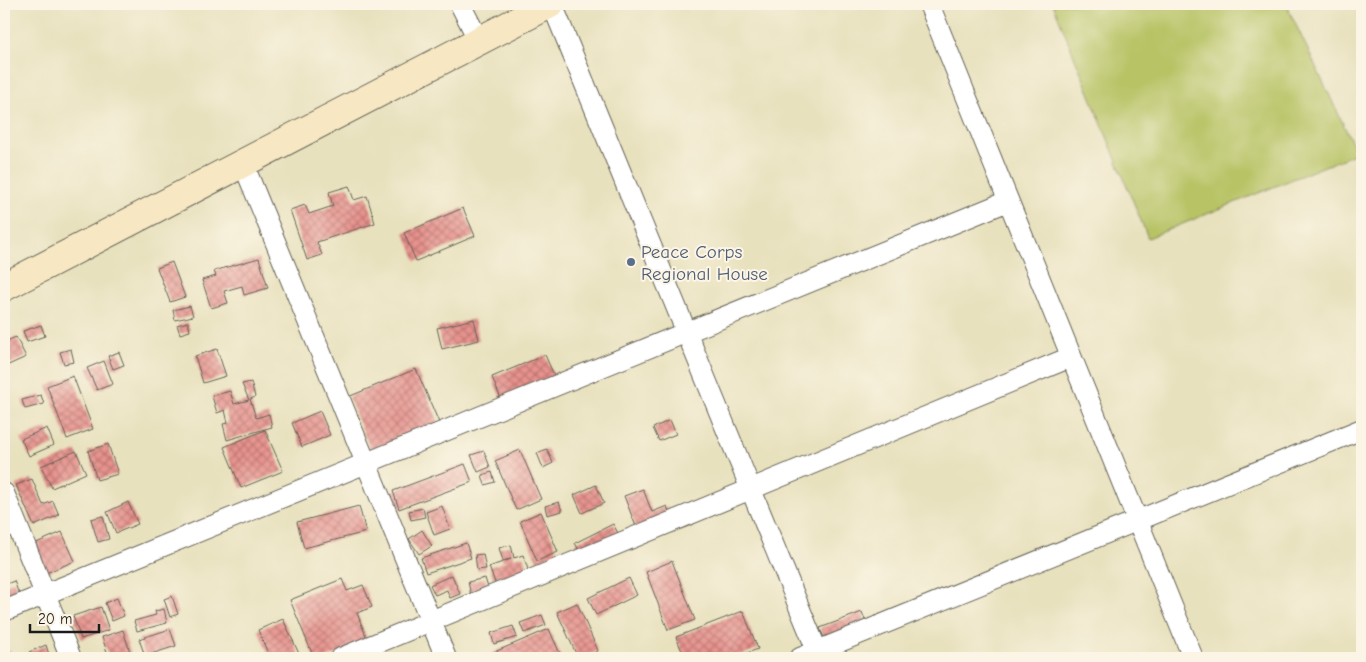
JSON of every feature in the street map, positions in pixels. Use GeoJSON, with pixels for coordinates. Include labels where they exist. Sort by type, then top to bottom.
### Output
{"type":"FeatureCollection","features":[{"type":"Feature","properties":{"kind":"main road"},"geometry":{"type":"LineString","coordinates":[[4,286],[551,4]]}},
{"type":"Feature","properties":{"kind":"street"},"geometry":{"type":"LineString","coordinates":[[460,4],[479,41]]}},
{"type":"Feature","properties":{"kind":"street"},"geometry":{"type":"LineString","coordinates":[[551,4],[750,489],[812,656],[1362,429]]}},
{"type":"Feature","properties":{"kind":"street"},"geometry":{"type":"LineString","coordinates":[[929,4],[1193,658]]}},
{"type":"Feature","properties":{"kind":"street"},"geometry":{"type":"LineString","coordinates":[[243,163],[446,658]]}},
{"type":"Feature","properties":{"kind":"street"},"geometry":{"type":"LineString","coordinates":[[4,611],[1008,201]]}},
{"type":"Feature","properties":{"kind":"street"},"geometry":{"type":"LineString","coordinates":[[341,658],[1071,357]]}},
{"type":"Feature","properties":{"kind":"street"},"geometry":{"type":"LineString","coordinates":[[4,493],[71,658]]}},
{"type":"Feature","properties":{"kind":"green space"},"geometry":{"type":"Polygon","coordinates":[[[1053,4],[1286,4],[1357,153],[1148,238],[1053,4]]]}},
{"type":"Feature","properties":{"kind":"building"},"geometry":{"type":"Polygon","coordinates":[[[349,186],[354,200],[367,196],[375,223],[317,242],[322,255],[307,260],[290,210],[305,205],[309,214],[333,206],[329,192],[349,186]]]}},
{"type":"Feature","properties":{"kind":"building"},"geometry":{"type":"Polygon","coordinates":[[[463,208],[475,236],[416,261],[404,233],[463,208]]]}},
{"type":"Feature","properties":{"kind":"building"},"geometry":{"type":"Polygon","coordinates":[[[259,258],[268,288],[244,295],[242,286],[224,291],[228,303],[211,308],[202,280],[216,276],[214,271],[259,258]]]}},
{"type":"Feature","properties":{"kind":"building"},"geometry":{"type":"Polygon","coordinates":[[[172,262],[185,297],[170,302],[157,268],[172,262]]]}},
{"type":"Feature","properties":{"kind":"building"},"geometry":{"type":"Polygon","coordinates":[[[190,306],[193,316],[175,320],[173,310],[190,306]]]}},
{"type":"Feature","properties":{"kind":"building"},"geometry":{"type":"Polygon","coordinates":[[[474,319],[479,340],[442,349],[437,328],[474,319]]]}},
{"type":"Feature","properties":{"kind":"building"},"geometry":{"type":"Polygon","coordinates":[[[188,322],[190,331],[180,334],[177,325],[188,322]]]}},
{"type":"Feature","properties":{"kind":"building"},"geometry":{"type":"Polygon","coordinates":[[[41,325],[45,336],[27,342],[23,331],[41,325]]]}},
{"type":"Feature","properties":{"kind":"building"},"geometry":{"type":"Polygon","coordinates":[[[16,337],[26,357],[4,367],[4,342],[16,337]]]}},
{"type":"Feature","properties":{"kind":"building"},"geometry":{"type":"Polygon","coordinates":[[[71,349],[74,362],[64,364],[60,352],[71,349]]]}},
{"type":"Feature","properties":{"kind":"building"},"geometry":{"type":"Polygon","coordinates":[[[217,349],[226,376],[203,383],[195,356],[217,349]]]}},
{"type":"Feature","properties":{"kind":"building"},"geometry":{"type":"Polygon","coordinates":[[[119,352],[124,365],[113,369],[108,356],[119,352]]]}},
{"type":"Feature","properties":{"kind":"building"},"geometry":{"type":"Polygon","coordinates":[[[545,355],[557,382],[503,404],[492,377],[545,355]]]}},
{"type":"Feature","properties":{"kind":"building"},"geometry":{"type":"Polygon","coordinates":[[[104,361],[113,384],[97,390],[87,368],[104,361]]]}},
{"type":"Feature","properties":{"kind":"building"},"geometry":{"type":"Polygon","coordinates":[[[416,369],[440,425],[372,453],[348,397],[416,369]]]}},
{"type":"Feature","properties":{"kind":"building"},"geometry":{"type":"Polygon","coordinates":[[[73,376],[93,429],[67,439],[47,386],[73,376]]]}},
{"type":"Feature","properties":{"kind":"building"},"geometry":{"type":"Polygon","coordinates":[[[251,382],[255,397],[250,399],[256,418],[269,414],[272,427],[227,440],[223,424],[228,423],[225,410],[217,413],[212,396],[230,391],[234,404],[249,400],[242,384],[251,382]]]}},
{"type":"Feature","properties":{"kind":"building"},"geometry":{"type":"Polygon","coordinates":[[[41,395],[44,404],[25,409],[22,400],[41,395]]]}},
{"type":"Feature","properties":{"kind":"building"},"geometry":{"type":"Polygon","coordinates":[[[320,411],[330,435],[302,447],[292,423],[320,411]]]}},
{"type":"Feature","properties":{"kind":"building"},"geometry":{"type":"Polygon","coordinates":[[[670,420],[676,434],[659,441],[653,428],[670,420]]]}},
{"type":"Feature","properties":{"kind":"building"},"geometry":{"type":"Polygon","coordinates":[[[47,428],[54,445],[29,456],[21,439],[47,428]]]}},
{"type":"Feature","properties":{"kind":"building"},"geometry":{"type":"Polygon","coordinates":[[[265,430],[283,471],[241,488],[224,447],[265,430]]]}},
{"type":"Feature","properties":{"kind":"building"},"geometry":{"type":"Polygon","coordinates":[[[108,444],[118,474],[97,480],[88,451],[108,444]]]}},
{"type":"Feature","properties":{"kind":"building"},"geometry":{"type":"Polygon","coordinates":[[[547,449],[553,463],[543,468],[537,453],[547,449]]]}},
{"type":"Feature","properties":{"kind":"building"},"geometry":{"type":"Polygon","coordinates":[[[520,450],[541,499],[516,510],[495,461],[520,450]]]}},
{"type":"Feature","properties":{"kind":"building"},"geometry":{"type":"Polygon","coordinates":[[[76,451],[86,473],[52,488],[41,466],[76,451]]]}},
{"type":"Feature","properties":{"kind":"building"},"geometry":{"type":"Polygon","coordinates":[[[484,451],[490,467],[478,472],[471,455],[484,451]]]}},
{"type":"Feature","properties":{"kind":"building"},"geometry":{"type":"Polygon","coordinates":[[[465,464],[472,482],[399,509],[393,491],[465,464]]]}},
{"type":"Feature","properties":{"kind":"building"},"geometry":{"type":"Polygon","coordinates":[[[492,472],[495,482],[485,485],[482,475],[492,472]]]}},
{"type":"Feature","properties":{"kind":"building"},"geometry":{"type":"Polygon","coordinates":[[[32,479],[43,505],[53,501],[59,515],[34,526],[16,485],[32,479]]]}},
{"type":"Feature","properties":{"kind":"building"},"geometry":{"type":"Polygon","coordinates":[[[596,485],[604,503],[582,513],[574,495],[596,485]]]}},
{"type":"Feature","properties":{"kind":"building"},"geometry":{"type":"Polygon","coordinates":[[[643,489],[652,512],[667,506],[672,521],[639,534],[624,496],[643,489]]]}},
{"type":"Feature","properties":{"kind":"building"},"geometry":{"type":"Polygon","coordinates":[[[128,502],[138,524],[116,533],[107,512],[128,502]]]}},
{"type":"Feature","properties":{"kind":"building"},"geometry":{"type":"Polygon","coordinates":[[[559,502],[562,511],[547,515],[545,506],[559,502]]]}},
{"type":"Feature","properties":{"kind":"building"},"geometry":{"type":"Polygon","coordinates":[[[359,506],[366,532],[304,548],[297,522],[359,506]]]}},
{"type":"Feature","properties":{"kind":"building"},"geometry":{"type":"Polygon","coordinates":[[[442,506],[450,529],[434,535],[426,512],[442,506]]]}},
{"type":"Feature","properties":{"kind":"building"},"geometry":{"type":"Polygon","coordinates":[[[423,508],[425,517],[411,520],[409,511],[423,508]]]}},
{"type":"Feature","properties":{"kind":"building"},"geometry":{"type":"Polygon","coordinates":[[[541,512],[558,552],[537,561],[520,521],[541,512]]]}},
{"type":"Feature","properties":{"kind":"building"},"geometry":{"type":"Polygon","coordinates":[[[103,516],[109,539],[98,542],[91,519],[103,516]]]}},
{"type":"Feature","properties":{"kind":"building"},"geometry":{"type":"Polygon","coordinates":[[[613,524],[623,542],[585,561],[575,543],[613,524]]]}},
{"type":"Feature","properties":{"kind":"building"},"geometry":{"type":"Polygon","coordinates":[[[422,530],[432,546],[419,554],[409,539],[422,530]]]}},
{"type":"Feature","properties":{"kind":"building"},"geometry":{"type":"Polygon","coordinates":[[[62,532],[75,561],[46,573],[34,544],[62,532]]]}},
{"type":"Feature","properties":{"kind":"building"},"geometry":{"type":"Polygon","coordinates":[[[466,543],[471,558],[426,573],[421,558],[466,543]]]}},
{"type":"Feature","properties":{"kind":"building"},"geometry":{"type":"Polygon","coordinates":[[[511,545],[514,558],[523,555],[531,578],[498,590],[489,567],[511,559],[503,561],[499,548],[511,545]]]}},
{"type":"Feature","properties":{"kind":"building"},"geometry":{"type":"Polygon","coordinates":[[[483,554],[486,569],[477,570],[475,555],[483,554]]]}},
{"type":"Feature","properties":{"kind":"building"},"geometry":{"type":"Polygon","coordinates":[[[672,561],[695,620],[668,630],[646,572],[672,561]]]}},
{"type":"Feature","properties":{"kind":"building"},"geometry":{"type":"Polygon","coordinates":[[[452,575],[460,594],[450,598],[447,590],[435,595],[430,585],[452,575]]]}},
{"type":"Feature","properties":{"kind":"building"},"geometry":{"type":"Polygon","coordinates":[[[485,578],[489,591],[471,595],[468,582],[485,578]]]}},
{"type":"Feature","properties":{"kind":"building"},"geometry":{"type":"Polygon","coordinates":[[[629,578],[637,595],[596,615],[588,598],[629,578]]]}},
{"type":"Feature","properties":{"kind":"building"},"geometry":{"type":"Polygon","coordinates":[[[342,579],[347,591],[363,585],[372,607],[357,613],[368,641],[327,658],[314,658],[290,600],[342,579]]]}},
{"type":"Feature","properties":{"kind":"building"},"geometry":{"type":"Polygon","coordinates":[[[14,581],[22,602],[4,609],[4,585],[14,581]]]}},
{"type":"Feature","properties":{"kind":"building"},"geometry":{"type":"Polygon","coordinates":[[[172,596],[178,614],[170,617],[164,599],[172,596]]]}},
{"type":"Feature","properties":{"kind":"building"},"geometry":{"type":"Polygon","coordinates":[[[117,598],[124,616],[112,621],[105,603],[117,598]]]}},
{"type":"Feature","properties":{"kind":"building"},"geometry":{"type":"Polygon","coordinates":[[[577,603],[598,651],[582,658],[578,658],[557,612],[577,603]]]}},
{"type":"Feature","properties":{"kind":"building"},"geometry":{"type":"Polygon","coordinates":[[[101,607],[109,630],[81,639],[73,616],[101,607]]]}},
{"type":"Feature","properties":{"kind":"building"},"geometry":{"type":"Polygon","coordinates":[[[164,609],[167,623],[137,631],[134,621],[156,615],[155,611],[164,609]]]}},
{"type":"Feature","properties":{"kind":"building"},"geometry":{"type":"Polygon","coordinates":[[[743,611],[758,649],[733,658],[685,658],[676,637],[743,611]]]}},
{"type":"Feature","properties":{"kind":"building"},"geometry":{"type":"Polygon","coordinates":[[[862,612],[871,635],[829,651],[820,628],[862,612]]]}},
{"type":"Feature","properties":{"kind":"building"},"geometry":{"type":"Polygon","coordinates":[[[542,615],[546,625],[524,633],[520,623],[542,615]]]}},
{"type":"Feature","properties":{"kind":"building"},"geometry":{"type":"Polygon","coordinates":[[[283,619],[301,658],[270,658],[258,630],[283,619]]]}},
{"type":"Feature","properties":{"kind":"building"},"geometry":{"type":"Polygon","coordinates":[[[513,626],[517,637],[494,644],[491,633],[513,626]]]}},
{"type":"Feature","properties":{"kind":"building"},"geometry":{"type":"Polygon","coordinates":[[[170,629],[176,646],[145,656],[139,639],[170,629]]]}},
{"type":"Feature","properties":{"kind":"building"},"geometry":{"type":"Polygon","coordinates":[[[549,629],[562,658],[494,658],[492,653],[549,629]]]}},
{"type":"Feature","properties":{"kind":"building"},"geometry":{"type":"Polygon","coordinates":[[[123,630],[132,658],[109,658],[102,637],[123,630]]]}},
{"type":"Feature","properties":{"kind":"building"},"geometry":{"type":"Polygon","coordinates":[[[46,645],[50,658],[31,658],[29,652],[46,645]]]}},
{"type":"Feature","properties":{"kind":"building"},"geometry":{"type":"Polygon","coordinates":[[[10,651],[13,658],[4,658],[4,653],[10,651]]]}},
{"type":"Feature","properties":{"kind":"place","name":"Peace Corps Regional House"},"geometry":{"type":"Point","coordinates":[631,262]}}]}
